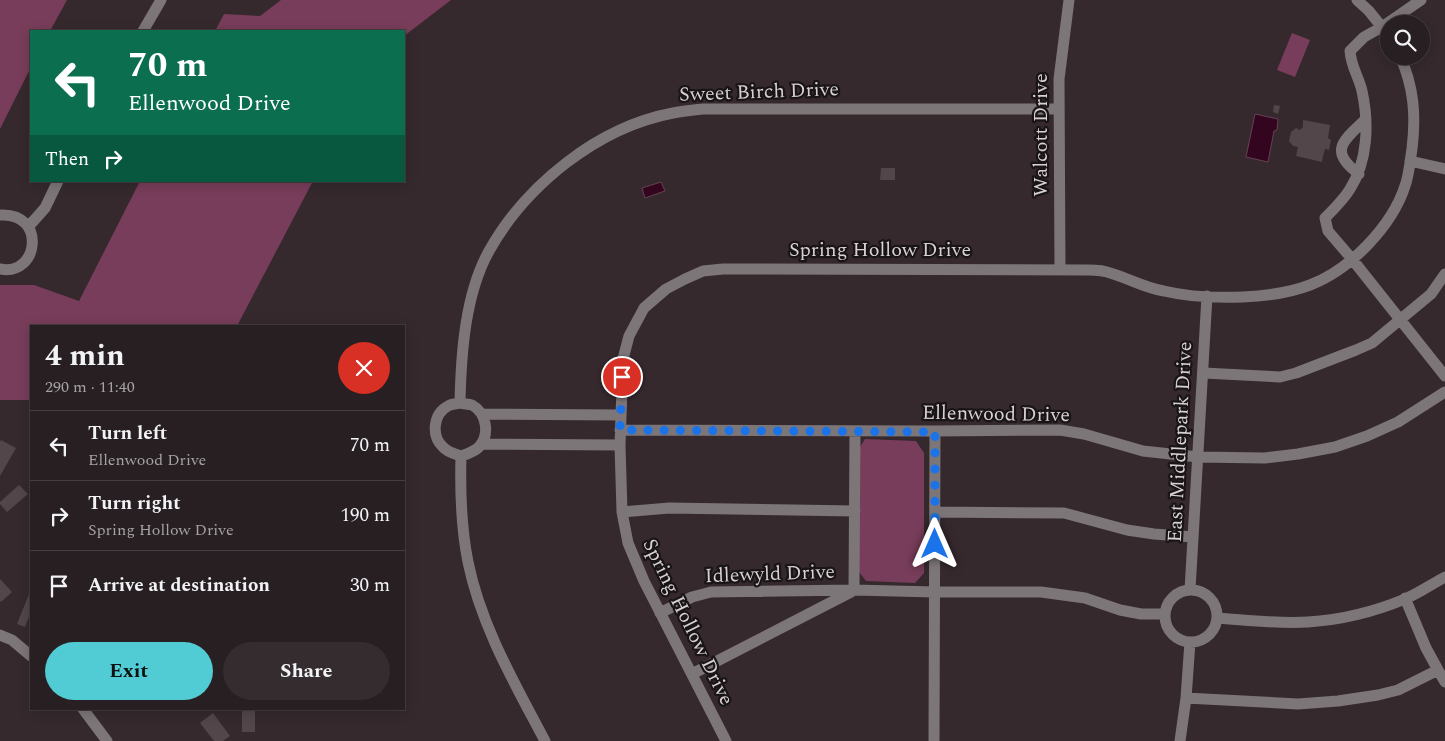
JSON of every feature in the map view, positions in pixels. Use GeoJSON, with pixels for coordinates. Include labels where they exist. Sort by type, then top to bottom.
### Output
{"type":"FeatureCollection","features":[{"type":"Feature","properties":{"kind":"street"},"geometry":{"type":"LineString","coordinates":[[144,30],[161,0]]}},
{"type":"Feature","properties":{"kind":"street","name":"Walcott Drive"},"geometry":{"type":"LineString","coordinates":[[1060,270],[1058,79],[1069,0]]}},
{"type":"Feature","properties":{"kind":"street"},"geometry":{"type":"LineString","coordinates":[[1357,0],[1380,25]]}},
{"type":"Feature","properties":{"kind":"street"},"geometry":{"type":"LineString","coordinates":[[1405,15],[1421,0]]}},
{"type":"Feature","properties":{"kind":"street"},"geometry":{"type":"LineString","coordinates":[[1380,33],[1364,37],[1350,51],[1351,64],[1361,88],[1366,119],[1364,152],[1358,174],[1350,190],[1326,218],[1328,231],[1445,376]]}},
{"type":"Feature","properties":{"kind":"street","name":"Spring Hollow Drive"},"geometry":{"type":"LineString","coordinates":[[726,741],[644,581],[628,543],[622,512],[620,415],[623,359],[628,336],[644,308],[666,289],[703,271],[723,268],[1088,270],[1108,272],[1163,291],[1207,296],[1241,297],[1276,295],[1311,285],[1332,274],[1372,241],[1383,229],[1395,209],[1405,186],[1410,161],[1414,105],[1403,65]]}},
{"type":"Feature","properties":{"kind":"street","name":"Sweet Birch Drive"},"geometry":{"type":"LineString","coordinates":[[460,403],[462,342],[477,280],[489,251],[530,195],[562,165],[594,144],[622,130],[643,121],[672,113],[704,109],[1059,109]]}},
{"type":"Feature","properties":{"kind":"street"},"geometry":{"type":"LineString","coordinates":[[1358,174],[1347,165],[1342,155],[1343,142],[1366,119]]}},
{"type":"Feature","properties":{"kind":"street"},"geometry":{"type":"LineString","coordinates":[[1410,161],[1445,169]]}},
{"type":"Feature","properties":{"kind":"street"},"geometry":{"type":"LineString","coordinates":[[28,226],[45,208],[58,182]]}},
{"type":"Feature","properties":{"kind":"street"},"geometry":{"type":"LineString","coordinates":[[0,215],[9,214],[20,218],[28,226],[33,240],[31,252],[24,262],[14,268],[0,269]]}},
{"type":"Feature","properties":{"kind":"street"},"geometry":{"type":"LineString","coordinates":[[1204,373],[1272,377],[1296,374],[1372,343],[1431,294],[1445,274]]}},
{"type":"Feature","properties":{"kind":"street","name":"East Middlepark Drive"},"geometry":{"type":"LineString","coordinates":[[1190,590],[1207,296]]}},
{"type":"Feature","properties":{"kind":"street","name":"Ellenwood Drive"},"geometry":{"type":"LineString","coordinates":[[620,430],[935,432],[1060,430],[1084,434],[1143,451],[1198,456],[1264,458],[1335,447],[1367,436],[1398,422],[1445,392]]}},
{"type":"Feature","properties":{"kind":"street"},"geometry":{"type":"LineString","coordinates":[[460,403],[472,406],[482,414],[486,425],[485,438],[478,448],[461,456],[444,449],[436,438],[435,426],[439,414],[448,406],[460,403]]}},
{"type":"Feature","properties":{"kind":"street"},"geometry":{"type":"LineString","coordinates":[[482,414],[620,415]]}},
{"type":"Feature","properties":{"kind":"street"},"geometry":{"type":"LineString","coordinates":[[854,590],[855,431]]}},
{"type":"Feature","properties":{"kind":"street"},"geometry":{"type":"LineString","coordinates":[[934,741],[935,432]]}},
{"type":"Feature","properties":{"kind":"street"},"geometry":{"type":"LineString","coordinates":[[481,444],[620,445]]}},
{"type":"Feature","properties":{"kind":"street"},"geometry":{"type":"LineString","coordinates":[[461,456],[460,506],[468,563],[482,610],[505,664],[544,741]]}},
{"type":"Feature","properties":{"kind":"street"},"geometry":{"type":"LineString","coordinates":[[622,512],[669,508],[855,512]]}},
{"type":"Feature","properties":{"kind":"street"},"geometry":{"type":"LineString","coordinates":[[935,512],[1064,512],[1128,530],[1193,537]]}},
{"type":"Feature","properties":{"kind":"street"},"geometry":{"type":"LineString","coordinates":[[1217,618],[1309,622],[1364,611],[1405,598],[1445,577]]}},
{"type":"Feature","properties":{"kind":"street","name":"Idlewyld Drive"},"geometry":{"type":"LineString","coordinates":[[692,674],[854,590]]}},
{"type":"Feature","properties":{"kind":"street","name":"Idlewyld Drive"},"geometry":{"type":"LineString","coordinates":[[660,613],[692,597],[711,592],[854,590],[1041,592],[1085,598],[1120,610],[1141,614],[1164,614]]}},
{"type":"Feature","properties":{"kind":"street"},"geometry":{"type":"LineString","coordinates":[[1190,590],[1202,593],[1212,601],[1217,618],[1214,628],[1208,636],[1197,641],[1185,642],[1174,636],[1166,626],[1164,614],[1169,602],[1178,593],[1190,590]]}},
{"type":"Feature","properties":{"kind":"street"},"geometry":{"type":"LineString","coordinates":[[1405,598],[1426,648],[1445,682]]}},
{"type":"Feature","properties":{"kind":"street"},"geometry":{"type":"LineString","coordinates":[[0,635],[12,640],[30,655]]}},
{"type":"Feature","properties":{"kind":"street"},"geometry":{"type":"LineString","coordinates":[[1180,741],[1186,698],[1190,642]]}},
{"type":"Feature","properties":{"kind":"street"},"geometry":{"type":"LineString","coordinates":[[1186,698],[1298,704],[1338,701],[1398,690],[1438,670]]}},
{"type":"Feature","properties":{"kind":"street"},"geometry":{"type":"LineString","coordinates":[[84,710],[107,741]]}},
{"type":"Feature","properties":{"kind":"shaded area"},"geometry":{"type":"Polygon","coordinates":[[[0,0],[67,0],[51,30],[30,30],[30,69],[0,129],[0,0]]]}},
{"type":"Feature","properties":{"kind":"shaded area"},"geometry":{"type":"Polygon","coordinates":[[[281,0],[451,0],[405,35],[405,30],[216,30],[224,14],[260,16],[281,0]]]}},
{"type":"Feature","properties":{"kind":"shaded area"},"geometry":{"type":"Polygon","coordinates":[[[1292,33],[1310,40],[1295,77],[1277,70],[1292,33]]]}},
{"type":"Feature","properties":{"kind":"shaded area"},"geometry":{"type":"Polygon","coordinates":[[[1255,114],[1278,119],[1277,130],[1274,131],[1268,162],[1246,157],[1255,114]]]}},
{"type":"Feature","properties":{"kind":"shaded area"},"geometry":{"type":"Polygon","coordinates":[[[139,182],[312,182],[238,325],[30,325],[30,400],[0,400],[0,285],[34,285],[79,301],[139,182]]]}},
{"type":"Feature","properties":{"kind":"shaded area"},"geometry":{"type":"Polygon","coordinates":[[[661,182],[665,191],[645,198],[642,188],[661,182]]]}},
{"type":"Feature","properties":{"kind":"shaded area"},"geometry":{"type":"Polygon","coordinates":[[[865,439],[916,441],[924,453],[924,573],[915,583],[866,581],[859,572],[858,450],[865,439]]]}},
{"type":"Feature","properties":{"kind":"building"},"geometry":{"type":"Polygon","coordinates":[[[1274,105],[1280,106],[1278,114],[1273,112],[1274,105]]]}},
{"type":"Feature","properties":{"kind":"building"},"geometry":{"type":"Polygon","coordinates":[[[1303,120],[1330,125],[1328,138],[1331,140],[1329,150],[1325,149],[1322,162],[1296,156],[1298,147],[1293,146],[1289,141],[1291,132],[1296,128],[1300,130],[1303,127],[1303,120]]]}},
{"type":"Feature","properties":{"kind":"building"},"geometry":{"type":"Polygon","coordinates":[[[881,168],[895,168],[895,180],[880,180],[881,168]]]}},
{"type":"Feature","properties":{"kind":"building"},"geometry":{"type":"Polygon","coordinates":[[[1,440],[16,448],[0,476],[0,442],[1,440]]]}},
{"type":"Feature","properties":{"kind":"building"},"geometry":{"type":"Polygon","coordinates":[[[19,485],[28,494],[7,512],[0,502],[19,485]]]}},
{"type":"Feature","properties":{"kind":"building"},"geometry":{"type":"Polygon","coordinates":[[[0,579],[12,592],[1,602],[0,601],[0,579]]]}},
{"type":"Feature","properties":{"kind":"building"},"geometry":{"type":"Polygon","coordinates":[[[30,592],[30,614],[25,627],[17,624],[30,592]]]}},
{"type":"Feature","properties":{"kind":"building"},"geometry":{"type":"Polygon","coordinates":[[[242,710],[255,710],[255,732],[242,732],[242,710]]]}},
{"type":"Feature","properties":{"kind":"building"},"geometry":{"type":"Polygon","coordinates":[[[213,713],[230,736],[223,741],[214,741],[200,723],[213,713]]]}},
{"type":"Feature","properties":{"kind":"route"},"geometry":{"type":"LineString","coordinates":[[622,377],[620,430],[935,432],[935,544]]}}]}
